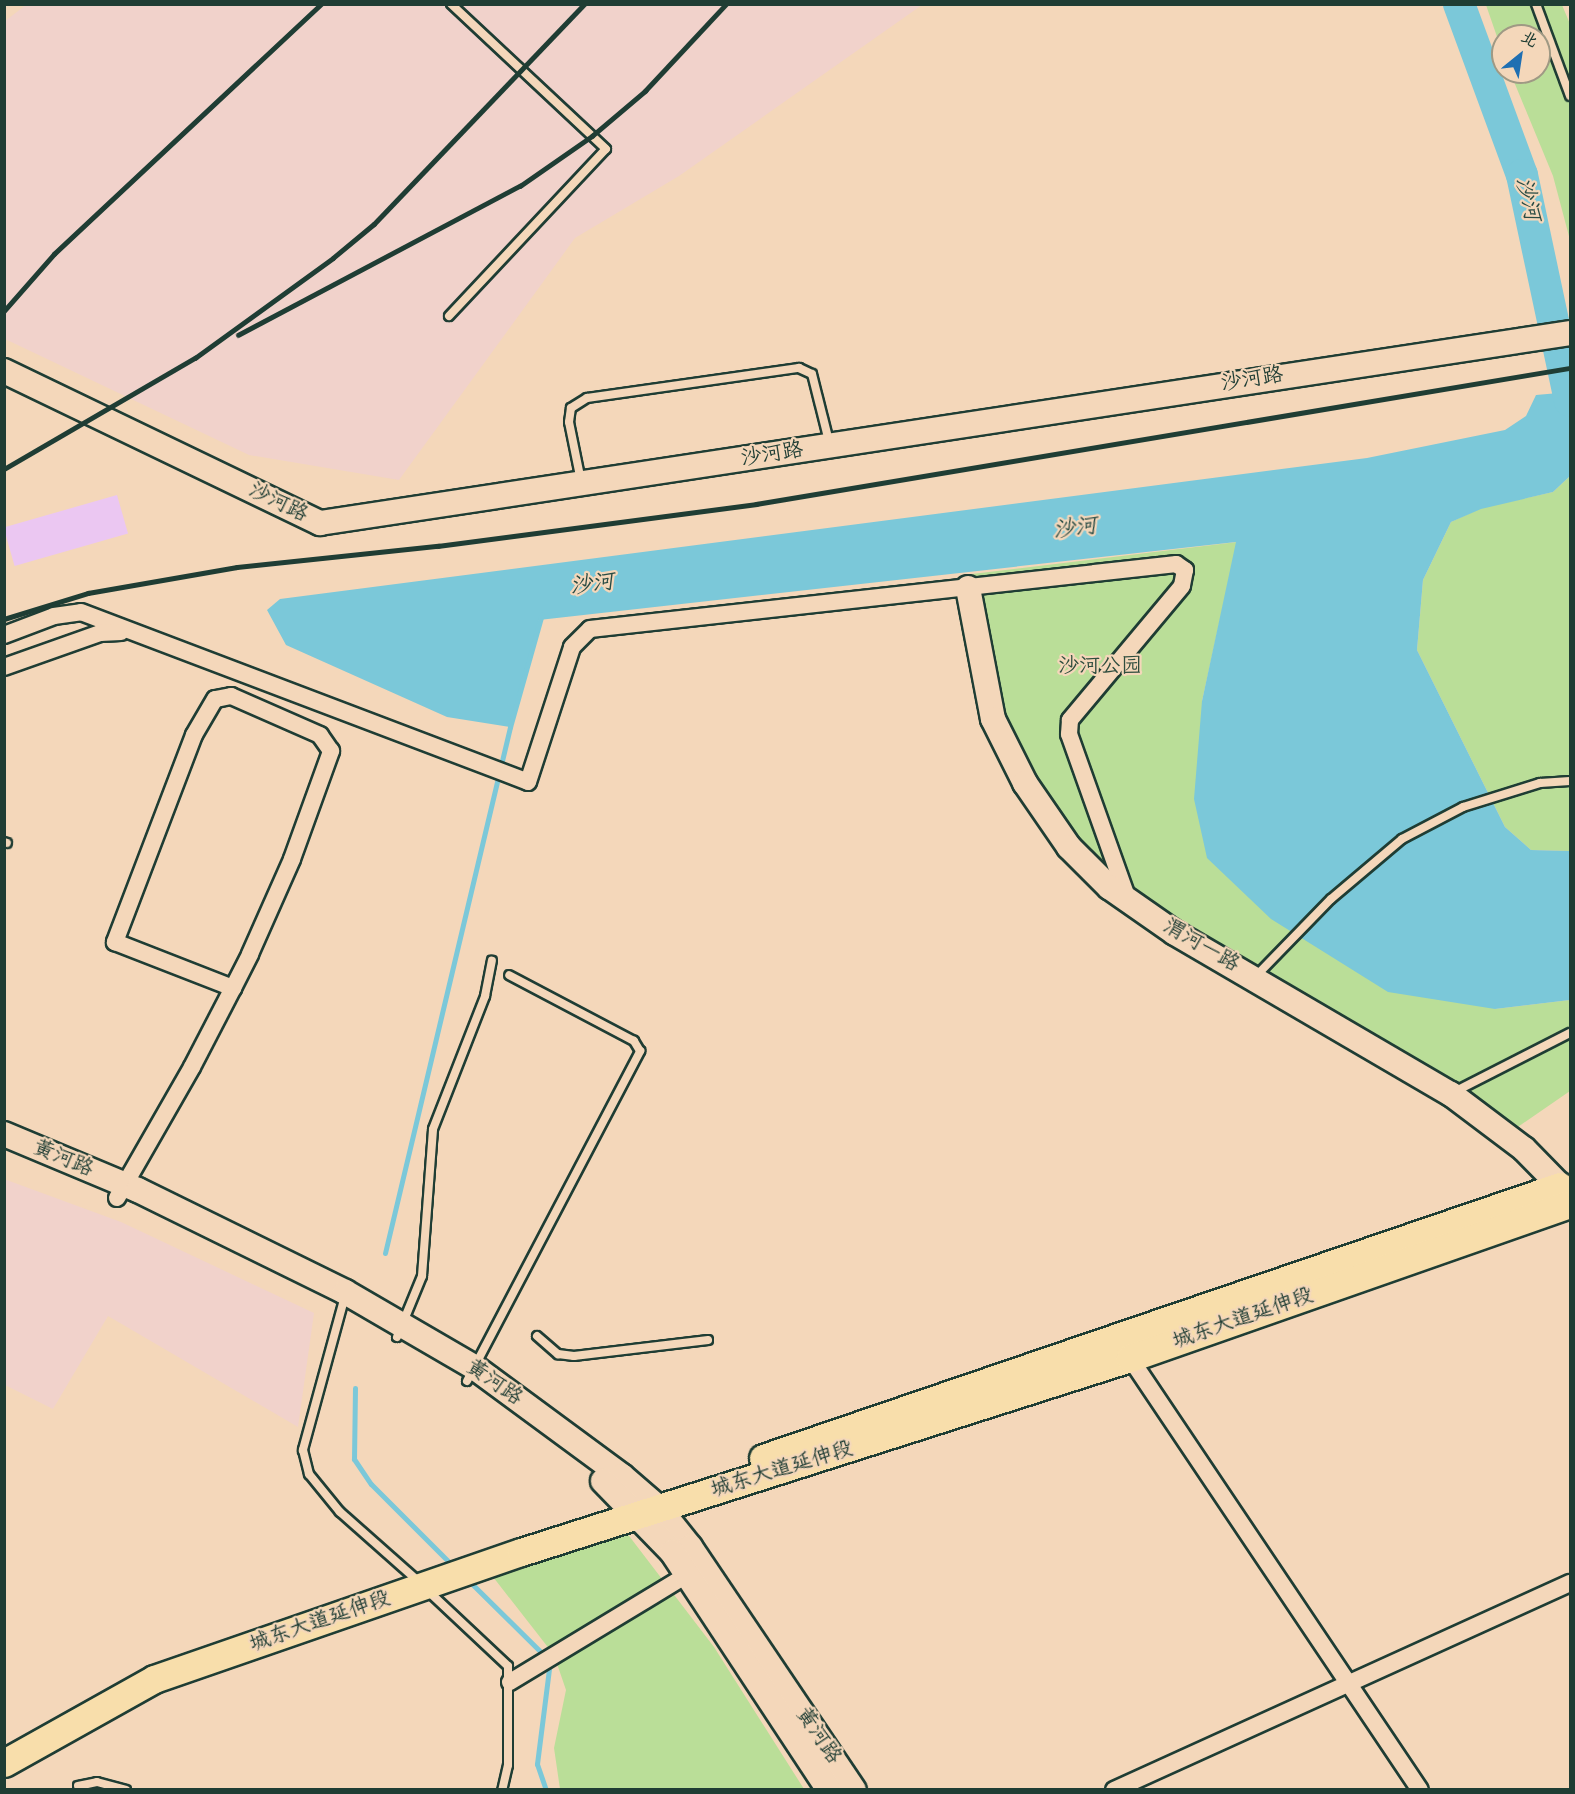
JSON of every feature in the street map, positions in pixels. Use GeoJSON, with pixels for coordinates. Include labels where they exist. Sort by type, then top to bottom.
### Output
{"type":"FeatureCollection","features":[{"type":"Feature","properties":{"kind":"main road","name":"沙河路"},"geometry":{"type":"LineString","coordinates":[[4,371],[320,523],[1570,333]]}},
{"type":"Feature","properties":{"kind":"main road","name":"渭河一路"},"geometry":{"type":"LineString","coordinates":[[968,588],[979,666],[993,719],[1025,783],[1069,847],[1128,901],[1451,1094],[1524,1149],[1567,1196]]}},
{"type":"Feature","properties":{"kind":"main road","name":"黄河路"},"geometry":{"type":"LineString","coordinates":[[4,1134],[344,1300],[399,1331],[470,1374],[643,1506],[690,1547],[854,1790]]}},
{"type":"Feature","properties":{"kind":"main road","name":"黄河路"},"geometry":{"type":"LineString","coordinates":[[4,1150],[121,1192]]}},
{"type":"Feature","properties":{"kind":"main road","name":"城东大道延伸段"},"geometry":{"type":"LineString","coordinates":[[4,1747],[152,1660],[643,1506],[1130,1359],[1567,1196]]}},
{"type":"Feature","properties":{"kind":"main road","name":"城东大道延伸段"},"geometry":{"type":"LineString","coordinates":[[4,1763],[154,1679],[643,1506],[1567,1196]]}},
{"type":"Feature","properties":{"kind":"main road","name":"黄河路"},"geometry":{"type":"LineString","coordinates":[[643,1506],[829,1790]]}},
{"type":"Feature","properties":{"kind":"street"},"geometry":{"type":"LineString","coordinates":[[4,635],[54,616],[81,612],[130,633],[528,782],[572,647],[590,629],[1168,564],[1185,570],[1182,586],[1070,720],[1069,734],[1128,901]]}},
{"type":"Feature","properties":{"kind":"street"},"geometry":{"type":"LineString","coordinates":[[4,667],[100,633],[130,633]]}},
{"type":"Feature","properties":{"kind":"street"},"geometry":{"type":"LineString","coordinates":[[121,1192],[233,988],[292,859],[331,751],[320,735],[231,696],[215,699],[194,735],[115,942],[233,988]]}},
{"type":"Feature","properties":{"kind":"street"},"geometry":{"type":"LineString","coordinates":[[1130,1359],[1420,1790]]}},
{"type":"Feature","properties":{"kind":"street"},"geometry":{"type":"LineString","coordinates":[[510,1682],[560,1654],[623,1610],[687,1575]]}},
{"type":"Feature","properties":{"kind":"street"},"geometry":{"type":"LineString","coordinates":[[1114,1790],[1347,1682],[1570,1583]]}},
{"type":"Feature","properties":{"kind":"lane"},"geometry":{"type":"LineString","coordinates":[[449,316],[606,149],[451,4]]}},
{"type":"Feature","properties":{"kind":"lane"},"geometry":{"type":"LineString","coordinates":[[1536,4],[1570,96]]}},
{"type":"Feature","properties":{"kind":"lane"},"geometry":{"type":"LineString","coordinates":[[582,484],[569,422],[571,408],[587,398],[799,368],[812,374],[820,394],[831,446]]}},
{"type":"Feature","properties":{"kind":"lane"},"geometry":{"type":"LineString","coordinates":[[1254,977],[1332,899],[1402,839],[1463,807],[1540,783],[1570,781]]}},
{"type":"Feature","properties":{"kind":"lane"},"geometry":{"type":"LineString","coordinates":[[399,1331],[423,1267],[433,1129],[485,996],[492,961]]}},
{"type":"Feature","properties":{"kind":"lane"},"geometry":{"type":"LineString","coordinates":[[470,1374],[640,1052],[634,1041],[509,975]]}},
{"type":"Feature","properties":{"kind":"lane"},"geometry":{"type":"LineString","coordinates":[[1451,1094],[1570,1033]]}},
{"type":"Feature","properties":{"kind":"lane"},"geometry":{"type":"LineString","coordinates":[[344,1300],[303,1450],[309,1474],[340,1512],[508,1666],[510,1682],[508,1765],[502,1790]]}},
{"type":"Feature","properties":{"kind":"lane"},"geometry":{"type":"LineString","coordinates":[[537,1336],[558,1354],[574,1356],[708,1340]]}},
{"type":"Feature","properties":{"kind":"lane"},"geometry":{"type":"LineString","coordinates":[[78,1786],[97,1782],[126,1790]]}},
{"type":"Feature","properties":{"kind":"shaded area"},"geometry":{"type":"Polygon","coordinates":[[[27,4],[922,5],[679,176],[575,238],[399,480],[249,455],[5,339],[4,22],[27,4]]]}},
{"type":"Feature","properties":{"kind":"shaded area"},"geometry":{"type":"Polygon","coordinates":[[[4,1179],[121,1222],[314,1313],[298,1427],[108,1316],[53,1409],[5,1385],[4,1179]]]}},
{"type":"Feature","properties":{"kind":"green space"},"geometry":{"type":"Polygon","coordinates":[[[1486,5],[1562,5],[1570,24],[1570,240],[1553,176],[1515,84],[1551,84],[1551,24],[1493,24],[1486,5]]]}},
{"type":"Feature","properties":{"kind":"green space"},"geometry":{"type":"Polygon","coordinates":[[[1570,476],[1570,851],[1531,850],[1505,827],[1417,650],[1423,580],[1451,522],[1481,508],[1553,492],[1570,476]]]}},
{"type":"Feature","properties":{"kind":"green space","name":"沙河公园"},"geometry":{"type":"Polygon","coordinates":[[[1237,542],[1202,701],[1495,1009],[1570,1000],[1570,1091],[1512,1131],[1134,896],[1075,843],[1009,735],[986,666],[972,574],[1237,542]]]}},
{"type":"Feature","properties":{"kind":"green space"},"geometry":{"type":"Polygon","coordinates":[[[623,1528],[714,1647],[804,1789],[560,1789],[554,1748],[566,1690],[554,1655],[490,1573],[623,1528]]]}},
{"type":"Feature","properties":{"kind":"water"},"geometry":{"type":"Polygon","coordinates":[[[1570,392],[1570,476],[1553,492],[1481,509],[1451,522],[1423,580],[1417,650],[1505,827],[1531,850],[1570,851],[1570,1000],[1495,1009],[1388,992],[1271,919],[1207,858],[1194,799],[1202,701],[1236,542],[539,620],[510,727],[447,717],[286,645],[267,610],[280,599],[1367,458],[1505,430],[1526,416],[1536,395],[1570,392]]]}},
{"type":"Feature","properties":{"kind":"building"},"geometry":{"type":"Polygon","coordinates":[[[117,495],[128,533],[15,566],[4,527],[117,495]]]}},
{"type":"Feature","properties":{"kind":"waterway","name":"沙河"},"geometry":{"type":"LineString","coordinates":[[1459,4],[1522,175],[1570,401]]}},
{"type":"Feature","properties":{"kind":"waterway"},"geometry":{"type":"LineString","coordinates":[[385,1253],[510,727],[542,614]]}},
{"type":"Feature","properties":{"kind":"waterway"},"geometry":{"type":"LineString","coordinates":[[355,1388],[354,1459],[371,1484],[454,1567]]}},
{"type":"Feature","properties":{"kind":"waterway"},"geometry":{"type":"LineString","coordinates":[[467,1579],[550,1661],[537,1764],[546,1790]]}},
{"type":"Feature","properties":{"kind":"railway"},"geometry":{"type":"LineString","coordinates":[[4,311],[54,254],[321,4]]}},
{"type":"Feature","properties":{"kind":"railway"},"geometry":{"type":"LineString","coordinates":[[4,469],[195,358],[333,258],[374,224],[584,4]]}},
{"type":"Feature","properties":{"kind":"railway"},"geometry":{"type":"LineString","coordinates":[[238,335],[520,186],[592,136],[645,91],[726,4]]}},
{"type":"Feature","properties":{"kind":"railway"},"geometry":{"type":"LineString","coordinates":[[4,619],[88,593],[237,567],[438,546],[756,504],[1570,368]]}}]}
